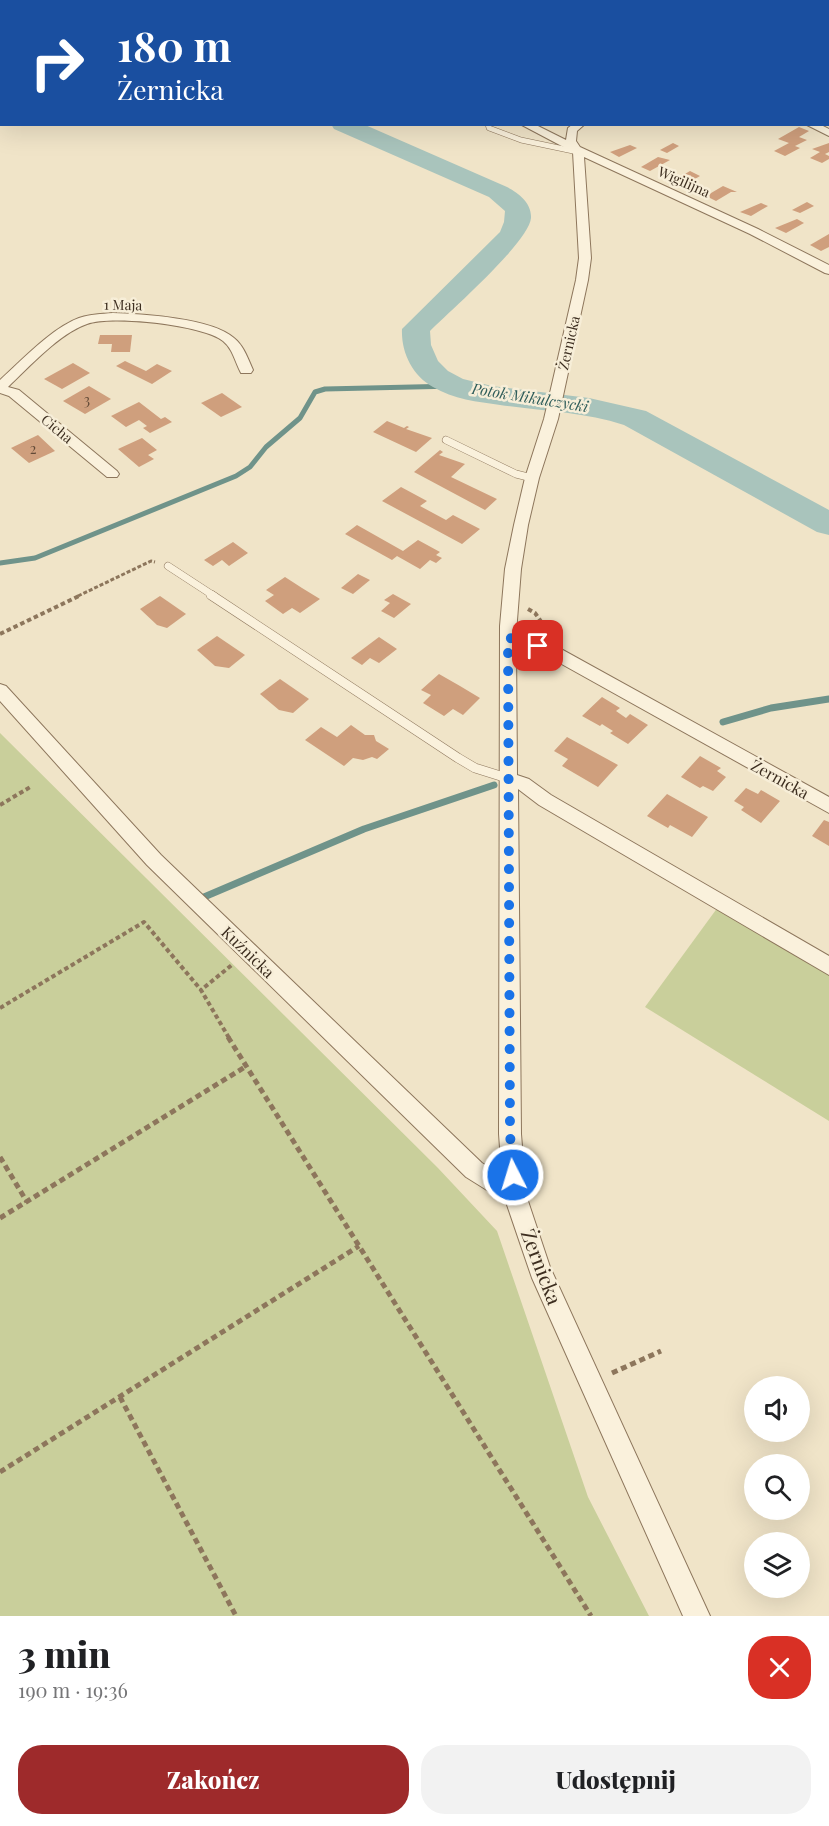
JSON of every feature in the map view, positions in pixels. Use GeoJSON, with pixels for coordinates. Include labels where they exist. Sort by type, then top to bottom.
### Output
{"type":"FeatureCollection","features":[{"type":"Feature","properties":{"kind":"street","name":"Wigilijna"},"geometry":{"type":"LineString","coordinates":[[529,126],[578,152],[748,227],[829,270]]}},
{"type":"Feature","properties":{"kind":"street","name":"Żernicka"},"geometry":{"type":"LineString","coordinates":[[578,126],[573,130],[571,141],[578,152],[585,258],[559,387],[532,478],[513,569],[508,638],[510,1134],[515,1195],[540,1270],[697,1616]]}},
{"type":"Feature","properties":{"kind":"street"},"geometry":{"type":"LineString","coordinates":[[814,126],[829,133]]}},
{"type":"Feature","properties":{"kind":"street","name":"1 Maja"},"geometry":{"type":"LineString","coordinates":[[0,388],[70,328],[85,320],[116,318],[170,321],[200,327],[225,336],[238,349],[246,370]]}},
{"type":"Feature","properties":{"kind":"street","name":"Cicha"},"geometry":{"type":"LineString","coordinates":[[0,388],[14,393],[112,474]]}},
{"type":"Feature","properties":{"kind":"street","name":"Żernicka"},"geometry":{"type":"LineString","coordinates":[[508,638],[522,639],[555,653],[829,806]]}},
{"type":"Feature","properties":{"kind":"street","name":"Kuźnicka"},"geometry":{"type":"LineString","coordinates":[[0,690],[154,860],[247,952],[474,1170],[515,1195]]}},
{"type":"Feature","properties":{"kind":"street"},"geometry":{"type":"LineString","coordinates":[[510,779],[523,784],[545,800],[829,966]]}},
{"type":"Feature","properties":{"kind":"lane"},"geometry":{"type":"LineString","coordinates":[[488,126],[499,134],[517,140],[578,152]]}},
{"type":"Feature","properties":{"kind":"lane"},"geometry":{"type":"LineString","coordinates":[[446,440],[516,474],[532,478]]}},
{"type":"Feature","properties":{"kind":"lane"},"geometry":{"type":"LineString","coordinates":[[168,566],[458,758],[475,768],[510,779]]}},
{"type":"Feature","properties":{"kind":"path"},"geometry":{"type":"LineString","coordinates":[[0,634],[151,561],[168,566]]}},
{"type":"Feature","properties":{"kind":"path"},"geometry":{"type":"LineString","coordinates":[[0,805],[32,786]]}},
{"type":"Feature","properties":{"kind":"path"},"geometry":{"type":"LineString","coordinates":[[0,1008],[144,922],[201,990],[245,1067],[591,1616]]}},
{"type":"Feature","properties":{"kind":"path"},"geometry":{"type":"LineString","coordinates":[[201,990],[247,952]]}},
{"type":"Feature","properties":{"kind":"path"},"geometry":{"type":"LineString","coordinates":[[0,1218],[245,1067]]}},
{"type":"Feature","properties":{"kind":"path"},"geometry":{"type":"LineString","coordinates":[[0,1157],[27,1202]]}},
{"type":"Feature","properties":{"kind":"path"},"geometry":{"type":"LineString","coordinates":[[0,1472],[359,1246]]}},
{"type":"Feature","properties":{"kind":"path"},"geometry":{"type":"LineString","coordinates":[[612,1372],[661,1351]]}},
{"type":"Feature","properties":{"kind":"path"},"geometry":{"type":"LineString","coordinates":[[120,1397],[236,1616]]}},
{"type":"Feature","properties":{"kind":"green space"},"geometry":{"type":"Polygon","coordinates":[[[0,733],[438,1168],[497,1231],[588,1497],[649,1616],[0,1616],[0,733]]]}},
{"type":"Feature","properties":{"kind":"green space"},"geometry":{"type":"Polygon","coordinates":[[[718,907],[829,971],[829,1121],[645,1007],[718,907]]]}},
{"type":"Feature","properties":{"kind":"building"},"geometry":{"type":"Polygon","coordinates":[[[799,127],[809,131],[799,137],[807,140],[795,146],[800,148],[785,156],[774,151],[789,143],[778,139],[799,127]]]}},
{"type":"Feature","properties":{"kind":"building"},"geometry":{"type":"Polygon","coordinates":[[[673,143],[679,146],[667,153],[660,150],[673,143]]]}},
{"type":"Feature","properties":{"kind":"building"},"geometry":{"type":"Polygon","coordinates":[[[829,143],[829,152],[825,154],[829,156],[829,159],[822,163],[810,158],[820,152],[812,149],[829,143]]]}},
{"type":"Feature","properties":{"kind":"building"},"geometry":{"type":"Polygon","coordinates":[[[630,145],[637,148],[619,157],[610,152],[630,145]]]}},
{"type":"Feature","properties":{"kind":"building"},"geometry":{"type":"Polygon","coordinates":[[[658,157],[670,160],[650,171],[641,167],[658,157]]]}},
{"type":"Feature","properties":{"kind":"building"},"geometry":{"type":"Polygon","coordinates":[[[690,171],[700,176],[683,186],[673,181],[690,171]]]}},
{"type":"Feature","properties":{"kind":"building"},"geometry":{"type":"Polygon","coordinates":[[[723,186],[737,192],[731,192],[716,201],[706,196],[723,186]]]}},
{"type":"Feature","properties":{"kind":"building"},"geometry":{"type":"Polygon","coordinates":[[[807,202],[814,206],[800,213],[792,210],[807,202]]]}},
{"type":"Feature","properties":{"kind":"building"},"geometry":{"type":"Polygon","coordinates":[[[761,203],[768,206],[751,216],[740,212],[761,203]]]}},
{"type":"Feature","properties":{"kind":"building"},"geometry":{"type":"Polygon","coordinates":[[[797,219],[804,223],[786,233],[775,228],[797,219]]]}},
{"type":"Feature","properties":{"kind":"building"},"geometry":{"type":"Polygon","coordinates":[[[829,234],[829,247],[821,251],[810,245],[829,234]]]}},
{"type":"Feature","properties":{"kind":"building"},"geometry":{"type":"Polygon","coordinates":[[[100,335],[132,335],[130,352],[111,352],[112,344],[98,344],[100,335]]]}},
{"type":"Feature","properties":{"kind":"building"},"geometry":{"type":"Polygon","coordinates":[[[125,361],[146,371],[157,364],[172,371],[152,384],[116,366],[125,361]]]}},
{"type":"Feature","properties":{"kind":"building"},"geometry":{"type":"Polygon","coordinates":[[[73,363],[90,373],[62,389],[44,379],[73,363]]]}},
{"type":"Feature","properties":{"kind":"building"},"geometry":{"type":"Polygon","coordinates":[[[89,386],[111,399],[85,414],[63,401],[89,386]]]}},
{"type":"Feature","properties":{"kind":"building"},"geometry":{"type":"Polygon","coordinates":[[[222,393],[242,407],[221,417],[201,403],[222,393]]]}},
{"type":"Feature","properties":{"kind":"building"},"geometry":{"type":"Polygon","coordinates":[[[139,402],[161,419],[165,417],[172,422],[150,433],[143,428],[147,426],[139,420],[126,427],[111,416],[139,402]]]}},
{"type":"Feature","properties":{"kind":"building"},"geometry":{"type":"Polygon","coordinates":[[[387,421],[404,428],[407,426],[409,427],[406,429],[432,438],[416,452],[373,432],[387,421]]]}},
{"type":"Feature","properties":{"kind":"building"},"geometry":{"type":"Polygon","coordinates":[[[38,435],[55,451],[29,463],[11,448],[38,435]]]}},
{"type":"Feature","properties":{"kind":"building"},"geometry":{"type":"Polygon","coordinates":[[[142,438],[157,450],[148,455],[154,459],[139,467],[118,449],[142,438]]]}},
{"type":"Feature","properties":{"kind":"building"},"geometry":{"type":"Polygon","coordinates":[[[440,450],[443,452],[439,455],[465,464],[451,477],[497,499],[485,510],[414,472],[440,450]]]}},
{"type":"Feature","properties":{"kind":"building"},"geometry":{"type":"Polygon","coordinates":[[[401,487],[427,501],[420,506],[446,520],[453,515],[480,529],[462,544],[382,501],[401,487]]]}},
{"type":"Feature","properties":{"kind":"building"},"geometry":{"type":"Polygon","coordinates":[[[357,525],[403,551],[418,540],[440,552],[436,555],[442,558],[436,563],[430,560],[420,569],[397,556],[392,560],[345,534],[357,525]]]}},
{"type":"Feature","properties":{"kind":"building"},"geometry":{"type":"Polygon","coordinates":[[[233,542],[248,553],[229,566],[222,560],[213,566],[204,560],[233,542]]]}},
{"type":"Feature","properties":{"kind":"building"},"geometry":{"type":"Polygon","coordinates":[[[358,574],[370,580],[353,594],[341,588],[358,574]]]}},
{"type":"Feature","properties":{"kind":"building"},"geometry":{"type":"Polygon","coordinates":[[[285,577],[320,599],[300,613],[292,608],[283,614],[265,601],[274,595],[266,590],[285,577]]]}},
{"type":"Feature","properties":{"kind":"building"},"geometry":{"type":"Polygon","coordinates":[[[393,594],[411,604],[394,618],[381,611],[390,603],[384,600],[393,594]]]}},
{"type":"Feature","properties":{"kind":"building"},"geometry":{"type":"Polygon","coordinates":[[[160,596],[186,614],[167,628],[157,625],[140,609],[160,596]]]}},
{"type":"Feature","properties":{"kind":"building"},"geometry":{"type":"Polygon","coordinates":[[[217,636],[245,655],[229,668],[215,666],[197,650],[217,636]]]}},
{"type":"Feature","properties":{"kind":"building"},"geometry":{"type":"Polygon","coordinates":[[[379,637],[397,649],[379,663],[370,658],[362,665],[351,658],[379,637]]]}},
{"type":"Feature","properties":{"kind":"building"},"geometry":{"type":"Polygon","coordinates":[[[439,674],[480,698],[463,715],[453,709],[444,716],[423,703],[431,695],[421,690],[439,674]]]}},
{"type":"Feature","properties":{"kind":"building"},"geometry":{"type":"Polygon","coordinates":[[[280,679],[309,699],[293,713],[279,710],[260,694],[280,679]]]}},
{"type":"Feature","properties":{"kind":"building"},"geometry":{"type":"Polygon","coordinates":[[[602,697],[620,708],[616,711],[626,718],[630,714],[648,725],[628,744],[610,733],[613,731],[602,724],[600,726],[582,716],[602,697]]]}},
{"type":"Feature","properties":{"kind":"building"},"geometry":{"type":"Polygon","coordinates":[[[351,725],[365,735],[374,735],[376,741],[389,749],[377,759],[353,758],[344,766],[305,740],[321,727],[337,737],[351,725]]]}},
{"type":"Feature","properties":{"kind":"building"},"geometry":{"type":"Polygon","coordinates":[[[567,737],[618,765],[598,787],[562,766],[568,759],[554,751],[567,737]]]}},
{"type":"Feature","properties":{"kind":"building"},"geometry":{"type":"Polygon","coordinates":[[[700,756],[721,768],[717,771],[726,777],[713,791],[703,786],[700,788],[681,777],[700,756]]]}},
{"type":"Feature","properties":{"kind":"building"},"geometry":{"type":"Polygon","coordinates":[[[746,788],[758,794],[761,790],[780,801],[761,823],[741,810],[744,807],[734,801],[746,788]]]}},
{"type":"Feature","properties":{"kind":"building"},"geometry":{"type":"Polygon","coordinates":[[[667,794],[708,817],[692,837],[670,825],[668,828],[647,816],[667,794]]]}},
{"type":"Feature","properties":{"kind":"building"},"geometry":{"type":"Polygon","coordinates":[[[824,820],[829,822],[829,846],[812,836],[824,820]]]}},
{"type":"Feature","properties":{"kind":"waterway","name":"Potok Mikulczycki"},"geometry":{"type":"LineString","coordinates":[[347,126],[498,192],[511,201],[518,211],[517,222],[510,236],[416,329],[417,345],[422,360],[438,377],[452,385],[476,392],[589,407],[635,418],[829,524]]}},
{"type":"Feature","properties":{"kind":"waterway"},"geometry":{"type":"LineString","coordinates":[[0,563],[35,558],[236,476],[250,467],[266,447],[300,418],[315,392],[325,389],[456,386]]}},
{"type":"Feature","properties":{"kind":"waterway"},"geometry":{"type":"LineString","coordinates":[[723,722],[771,708],[829,699]]}},
{"type":"Feature","properties":{"kind":"waterway"},"geometry":{"type":"LineString","coordinates":[[204,897],[364,829],[494,785]]}},
{"type":"Feature","properties":{"kind":"route"},"geometry":{"type":"LineString","coordinates":[[513,1175],[509,1071],[508,638],[522,639],[538,646]]}}]}
